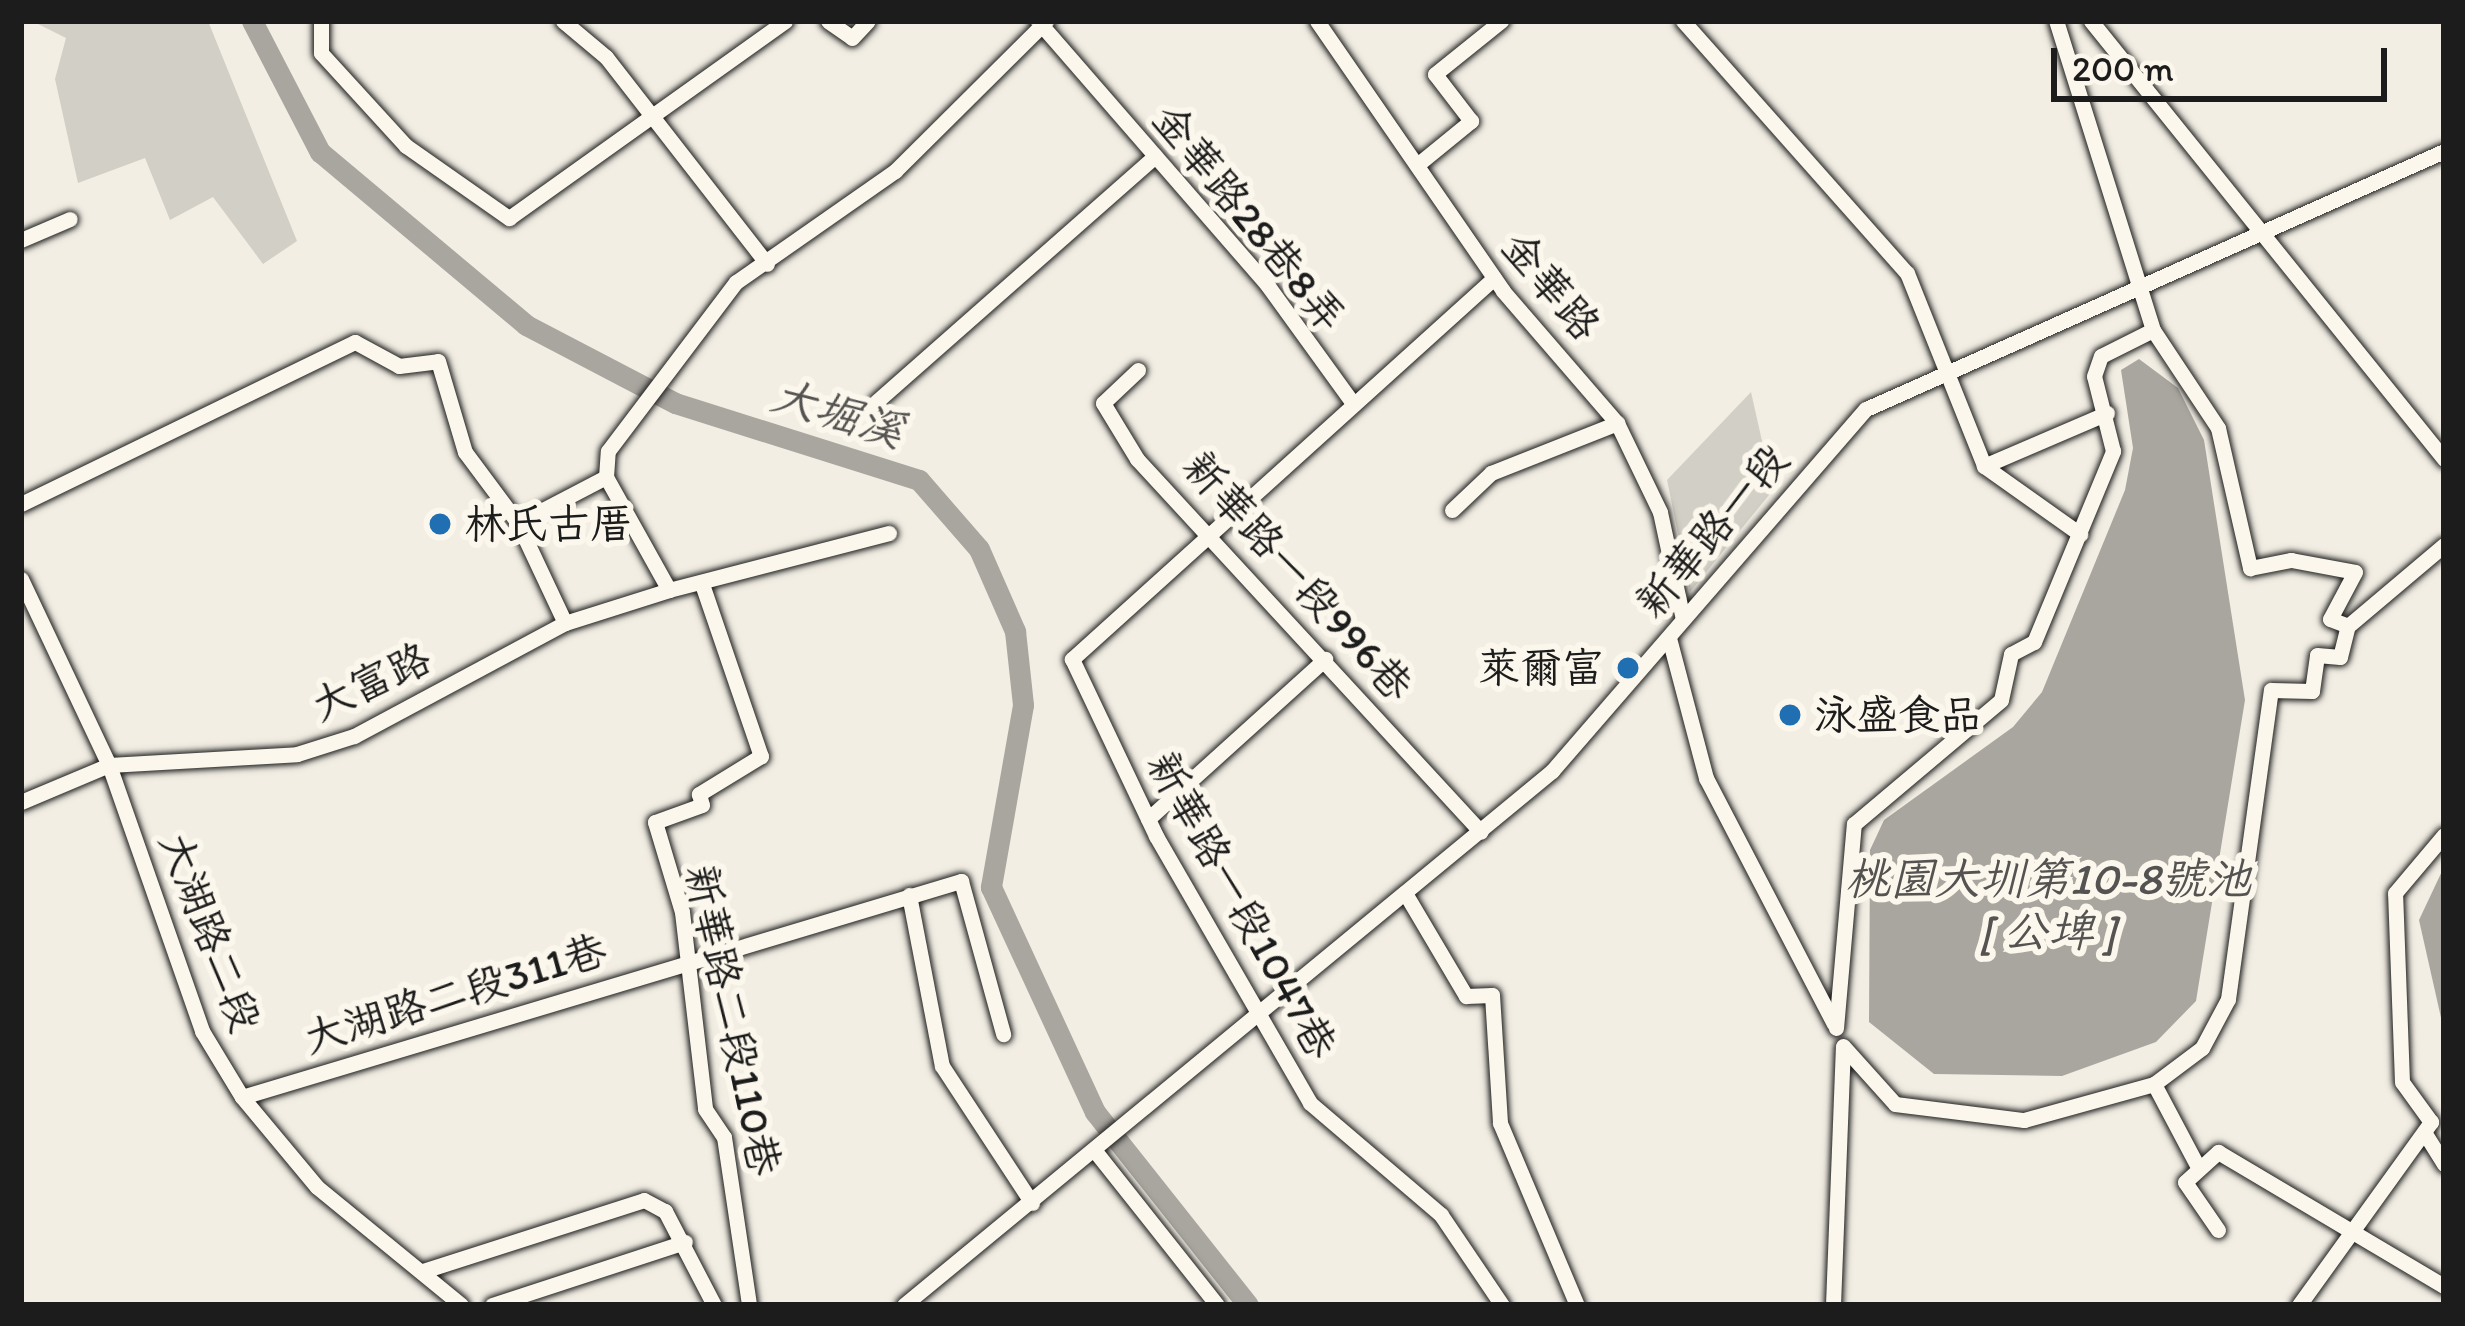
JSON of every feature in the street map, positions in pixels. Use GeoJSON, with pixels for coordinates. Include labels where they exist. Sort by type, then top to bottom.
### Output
{"type":"FeatureCollection","features":[{"type":"Feature","properties":{"kind":"street"},"geometry":{"type":"LineString","coordinates":[[321,21],[321,53],[406,146],[505,217],[785,21]]}},
{"type":"Feature","properties":{"kind":"street"},"geometry":{"type":"LineString","coordinates":[[563,21],[606,57],[644,119],[767,263]]}},
{"type":"Feature","properties":{"kind":"street"},"geometry":{"type":"LineString","coordinates":[[829,21],[852,38],[868,21]]}},
{"type":"Feature","properties":{"kind":"street","name":"金華路"},"geometry":{"type":"LineString","coordinates":[[1317,21],[1494,278],[1617,423],[1660,512],[1683,619]]}},
{"type":"Feature","properties":{"kind":"street"},"geometry":{"type":"LineString","coordinates":[[1417,165],[1471,122],[1435,74],[1501,21]]}},
{"type":"Feature","properties":{"kind":"street"},"geometry":{"type":"LineString","coordinates":[[1683,21],[1907,273],[1984,466],[2080,534]]}},
{"type":"Feature","properties":{"kind":"street"},"geometry":{"type":"LineString","coordinates":[[2056,21],[2111,220],[2128,222],[2138,283],[2153,330],[2218,428],[2250,568],[2291,560],[2355,572],[2330,619],[2348,626]]}},
{"type":"Feature","properties":{"kind":"street"},"geometry":{"type":"LineString","coordinates":[[2090,21],[2444,459]]}},
{"type":"Feature","properties":{"kind":"street"},"geometry":{"type":"LineString","coordinates":[[669,590],[606,476],[608,451],[736,282],[896,171],[1041,22]]}},
{"type":"Feature","properties":{"kind":"street","name":"金華路28巷8弄"},"geometry":{"type":"LineString","coordinates":[[1041,22],[1352,402]]}},
{"type":"Feature","properties":{"kind":"street","name":"新華路一段"},"geometry":{"type":"LineString","coordinates":[[904,1305],[1138,1117],[1552,771],[1866,409],[1942,367],[2444,151]]}},
{"type":"Feature","properties":{"kind":"street"},"geometry":{"type":"LineString","coordinates":[[876,402],[1155,156]]}},
{"type":"Feature","properties":{"kind":"street"},"geometry":{"type":"LineString","coordinates":[[21,240],[70,219]]}},
{"type":"Feature","properties":{"kind":"street"},"geometry":{"type":"LineString","coordinates":[[1209,527],[1494,278]]}},
{"type":"Feature","properties":{"kind":"street"},"geometry":{"type":"LineString","coordinates":[[1836,1028],[1854,824],[2001,700],[2011,654],[2034,642],[2114,451],[2094,376],[2101,356],[2153,330]]}},
{"type":"Feature","properties":{"kind":"street"},"geometry":{"type":"LineString","coordinates":[[21,504],[355,341],[399,366],[438,362],[465,452],[518,523],[565,623]]}},
{"type":"Feature","properties":{"kind":"street","name":"新華路一段996巷"},"geometry":{"type":"LineString","coordinates":[[1138,370],[1103,403],[1137,459],[1209,527],[1481,832]]}},
{"type":"Feature","properties":{"kind":"street"},"geometry":{"type":"LineString","coordinates":[[1984,466],[2107,413]]}},
{"type":"Feature","properties":{"kind":"street"},"geometry":{"type":"LineString","coordinates":[[1452,510],[1491,473],[1617,423]]}},
{"type":"Feature","properties":{"kind":"street"},"geometry":{"type":"LineString","coordinates":[[518,523],[606,476]]}},
{"type":"Feature","properties":{"kind":"street","name":"新華路一段1047巷"},"geometry":{"type":"LineString","coordinates":[[1209,527],[1072,659],[1148,819],[1310,1103],[1441,1215],[1502,1305]]}},
{"type":"Feature","properties":{"kind":"street","name":"大富路"},"geometry":{"type":"LineString","coordinates":[[21,802],[110,765],[335,742],[565,623],[669,590],[704,587],[889,533]]}},
{"type":"Feature","properties":{"kind":"street"},"geometry":{"type":"LineString","coordinates":[[1669,638],[1706,778],[1843,1046],[1895,1104],[1933,1115],[2024,1120],[2154,1084],[2202,1048],[2228,999],[2271,690],[2312,691],[2318,655],[2340,657],[2348,626],[2444,545]]}},
{"type":"Feature","properties":{"kind":"street","name":"大湖路二段"},"geometry":{"type":"LineString","coordinates":[[21,579],[110,765],[202,1030],[242,1097],[317,1187],[461,1305]]}},
{"type":"Feature","properties":{"kind":"street","name":"新華路二段110巷"},"geometry":{"type":"LineString","coordinates":[[704,587],[761,756],[699,794],[702,805],[655,822],[690,961],[705,1109],[724,1137],[749,1305]]}},
{"type":"Feature","properties":{"kind":"street"},"geometry":{"type":"LineString","coordinates":[[1148,819],[1325,659]]}},
{"type":"Feature","properties":{"kind":"street"},"geometry":{"type":"LineString","coordinates":[[2444,835],[2395,893],[2394,950],[2402,1082],[2433,1128],[2444,1164]]}},
{"type":"Feature","properties":{"kind":"street","name":"大湖路二段311巷"},"geometry":{"type":"LineString","coordinates":[[242,1097],[961,881],[1003,1034]]}},
{"type":"Feature","properties":{"kind":"street"},"geometry":{"type":"LineString","coordinates":[[1405,893],[1466,995],[1492,995],[1500,1123],[1577,1305]]}},
{"type":"Feature","properties":{"kind":"street"},"geometry":{"type":"LineString","coordinates":[[908,895],[943,1066],[1031,1203]]}},
{"type":"Feature","properties":{"kind":"street"},"geometry":{"type":"LineString","coordinates":[[1833,1305],[1843,1046]]}},
{"type":"Feature","properties":{"kind":"street"},"geometry":{"type":"LineString","coordinates":[[2154,1084],[2199,1169]]}},
{"type":"Feature","properties":{"kind":"street"},"geometry":{"type":"LineString","coordinates":[[2299,1305],[2345,1227],[2433,1128]]}},
{"type":"Feature","properties":{"kind":"street"},"geometry":{"type":"LineString","coordinates":[[1095,1151],[1217,1305]]}},
{"type":"Feature","properties":{"kind":"street"},"geometry":{"type":"LineString","coordinates":[[2218,1230],[2185,1182],[2218,1152],[2444,1286]]}},
{"type":"Feature","properties":{"kind":"street"},"geometry":{"type":"LineString","coordinates":[[423,1271],[623,1200],[665,1210],[714,1305]]}},
{"type":"Feature","properties":{"kind":"street"},"geometry":{"type":"LineString","coordinates":[[492,1305],[685,1242]]}},
{"type":"Feature","properties":{"kind":"shaded area"},"geometry":{"type":"Polygon","coordinates":[[[32,21],[208,21],[297,241],[263,264],[213,197],[170,220],[145,158],[78,183],[55,79],[66,38],[32,21]]]}},
{"type":"Feature","properties":{"kind":"shaded area"},"geometry":{"type":"Polygon","coordinates":[[[1751,392],[1773,490],[1690,592],[1667,480],[1751,392]]]}},
{"type":"Feature","properties":{"kind":"water","name":"桃園大圳第10-8號池 [ 公埤 ]"},"geometry":{"type":"Polygon","coordinates":[[[2139,359],[2178,388],[2204,440],[2245,700],[2196,1001],[2156,1042],[2062,1076],[1934,1074],[1869,1022],[1870,850],[1884,820],[2013,727],[2042,692],[2125,490],[2133,448],[2121,370],[2139,359]]]}},
{"type":"Feature","properties":{"kind":"water"},"geometry":{"type":"Polygon","coordinates":[[[2444,867],[2444,1031],[2419,920],[2444,867]]]}},
{"type":"Feature","properties":{"kind":"waterway","name":"大堀溪"},"geometry":{"type":"LineString","coordinates":[[252,21],[320,152],[526,325],[675,403],[919,480],[979,549],[1015,631],[1023,705],[991,887],[1095,1112],[1248,1305]]}},
{"type":"Feature","properties":{"kind":"place","name":"林氏古厝"},"geometry":{"type":"Point","coordinates":[440,524]}},
{"type":"Feature","properties":{"kind":"place","name":"萊爾富"},"geometry":{"type":"Point","coordinates":[1628,668]}},
{"type":"Feature","properties":{"kind":"place","name":"泳盛食品"},"geometry":{"type":"Point","coordinates":[1790,715]}}]}
